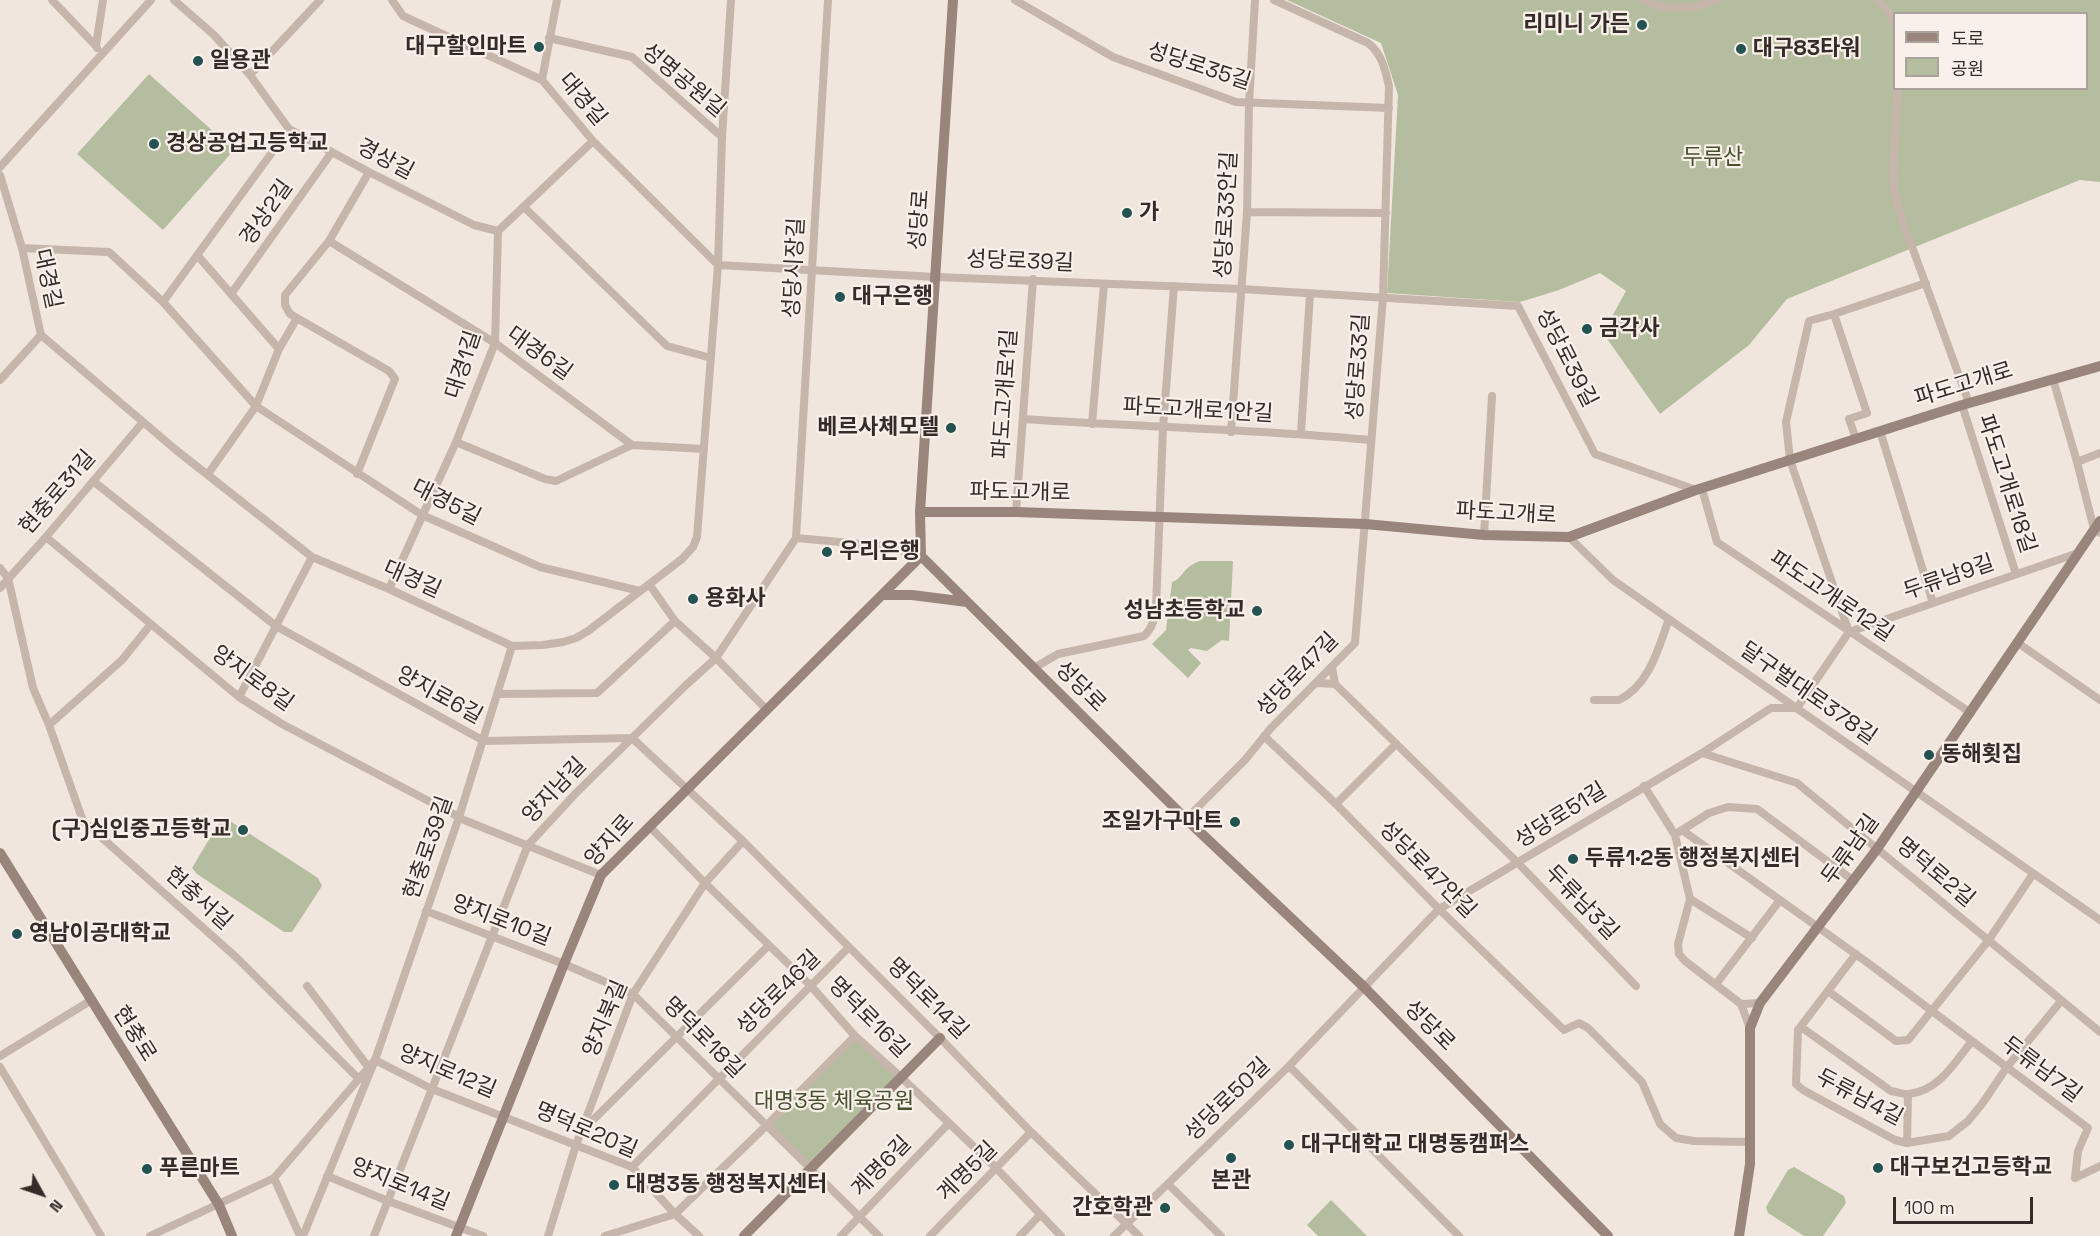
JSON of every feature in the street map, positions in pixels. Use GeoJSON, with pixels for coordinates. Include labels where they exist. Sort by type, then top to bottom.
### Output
{"type":"FeatureCollection","features":[{"type":"Feature","properties":{"kind":"main road","name":"성당로"},"geometry":{"type":"LineString","coordinates":[[953,0],[920,512],[921,556],[1186,819],[1364,987],[1608,1236]]}},
{"type":"Feature","properties":{"kind":"main road","name":"파도고개로"},"geometry":{"type":"LineString","coordinates":[[920,512],[1016,512],[1365,524],[1484,535],[1569,537],[1699,490],[1880,431],[1965,404],[2100,366]]}},
{"type":"Feature","properties":{"kind":"main road","name":"두류남길"},"geometry":{"type":"LineString","coordinates":[[1739,1236],[1750,1164],[1750,1028],[1760,1003],[1877,849],[2098,528]]}},
{"type":"Feature","properties":{"kind":"main road","name":"양지로"},"geometry":{"type":"LineString","coordinates":[[458,1232],[601,875],[921,556]]}},
{"type":"Feature","properties":{"kind":"main road"},"geometry":{"type":"LineString","coordinates":[[882,595],[912,595],[967,602]]}},
{"type":"Feature","properties":{"kind":"main road","name":"현충로"},"geometry":{"type":"LineString","coordinates":[[0,854],[218,1204],[232,1236]]}},
{"type":"Feature","properties":{"kind":"main road"},"geometry":{"type":"LineString","coordinates":[[744,1236],[940,1038]]}},
{"type":"Feature","properties":{"kind":"street"},"geometry":{"type":"LineString","coordinates":[[52,0],[102,53]]}},
{"type":"Feature","properties":{"kind":"street"},"geometry":{"type":"LineString","coordinates":[[96,46],[103,0]]}},
{"type":"Feature","properties":{"kind":"street"},"geometry":{"type":"LineString","coordinates":[[0,167],[151,0]]}},
{"type":"Feature","properties":{"kind":"street"},"geometry":{"type":"LineString","coordinates":[[163,302],[289,129],[250,75],[214,35],[174,0]]}},
{"type":"Feature","properties":{"kind":"street"},"geometry":{"type":"LineString","coordinates":[[250,75],[320,0]]}},
{"type":"Feature","properties":{"kind":"street","name":"대경길"},"geometry":{"type":"LineString","coordinates":[[0,175],[22,248],[41,335],[143,422],[312,557],[389,589],[512,646],[543,645],[576,638],[682,559],[693,547],[697,537],[718,264],[593,141],[542,80],[403,16],[392,0]]}},
{"type":"Feature","properties":{"kind":"street"},"geometry":{"type":"LineString","coordinates":[[542,80],[556,0]]}},
{"type":"Feature","properties":{"kind":"street","name":"성명공원길"},"geometry":{"type":"LineString","coordinates":[[718,264],[730,0]]}},
{"type":"Feature","properties":{"kind":"street","name":"성당시장길"},"geometry":{"type":"LineString","coordinates":[[796,538],[828,0]]}},
{"type":"Feature","properties":{"kind":"street","name":"성당로35길"},"geometry":{"type":"LineString","coordinates":[[1015,0],[1113,57],[1236,102],[1389,108]]}},
{"type":"Feature","properties":{"kind":"street","name":"성당로33안길"},"geometry":{"type":"LineString","coordinates":[[1231,432],[1247,212],[1249,104],[1255,0]]}},
{"type":"Feature","properties":{"kind":"street","name":"성당로33길"},"geometry":{"type":"LineString","coordinates":[[1274,0],[1362,40],[1375,49],[1386,71],[1389,86],[1383,297],[1365,524]]}},
{"type":"Feature","properties":{"kind":"street"},"geometry":{"type":"LineString","coordinates":[[1642,0],[1666,7],[1685,9],[1718,0]]}},
{"type":"Feature","properties":{"kind":"street"},"geometry":{"type":"LineString","coordinates":[[1878,0],[1890,14],[1893,22]]}},
{"type":"Feature","properties":{"kind":"street","name":"성명공원길"},"geometry":{"type":"LineString","coordinates":[[549,38],[632,57],[722,137]]}},
{"type":"Feature","properties":{"kind":"street","name":"파도고개로18길"},"geometry":{"type":"LineString","coordinates":[[1898,90],[1894,189],[1899,211],[1926,283],[2016,574]]}},
{"type":"Feature","properties":{"kind":"street","name":"경상길"},"geometry":{"type":"LineString","coordinates":[[289,129],[474,225],[498,231]]}},
{"type":"Feature","properties":{"kind":"street"},"geometry":{"type":"LineString","coordinates":[[498,231],[593,141]]}},
{"type":"Feature","properties":{"kind":"street","name":"경상2길"},"geometry":{"type":"LineString","coordinates":[[231,294],[332,152]]}},
{"type":"Feature","properties":{"kind":"street"},"geometry":{"type":"LineString","coordinates":[[357,474],[394,379],[389,370],[290,314],[285,305],[285,295],[329,241],[369,172]]}},
{"type":"Feature","properties":{"kind":"street"},"geometry":{"type":"LineString","coordinates":[[524,207],[667,345],[711,358]]}},
{"type":"Feature","properties":{"kind":"street"},"geometry":{"type":"LineString","coordinates":[[1247,212],[1386,213]]}},
{"type":"Feature","properties":{"kind":"street","name":"대경1길"},"geometry":{"type":"LineString","coordinates":[[389,589],[456,442],[495,343],[498,231]]}},
{"type":"Feature","properties":{"kind":"street","name":"대경6길"},"geometry":{"type":"LineString","coordinates":[[329,241],[495,343],[632,445]]}},
{"type":"Feature","properties":{"kind":"street","name":"대경5길"},"geometry":{"type":"LineString","coordinates":[[22,248],[109,252],[163,302],[256,406],[422,515],[540,567],[639,591]]}},
{"type":"Feature","properties":{"kind":"street"},"geometry":{"type":"LineString","coordinates":[[198,256],[279,349]]}},
{"type":"Feature","properties":{"kind":"street"},"geometry":{"type":"LineString","coordinates":[[718,264],[936,277]]}},
{"type":"Feature","properties":{"kind":"street","name":"성당로39길"},"geometry":{"type":"LineString","coordinates":[[936,277],[1033,279],[1241,289],[1518,306],[1595,454],[1699,490]]}},
{"type":"Feature","properties":{"kind":"street","name":"파도고개로1길"},"geometry":{"type":"LineString","coordinates":[[1016,512],[1033,279]]}},
{"type":"Feature","properties":{"kind":"street"},"geometry":{"type":"LineString","coordinates":[[1797,708],[1850,632],[1790,460],[1786,422],[1809,321],[1926,283]]}},
{"type":"Feature","properties":{"kind":"street","name":"성당로39길"},"geometry":{"type":"LineString","coordinates":[[1092,424],[1104,284]]}},
{"type":"Feature","properties":{"kind":"street"},"geometry":{"type":"LineString","coordinates":[[1034,668],[1058,654],[1144,636],[1153,624],[1156,608],[1163,428],[1174,286]]}},
{"type":"Feature","properties":{"kind":"street"},"geometry":{"type":"LineString","coordinates":[[1301,433],[1310,294]]}},
{"type":"Feature","properties":{"kind":"street"},"geometry":{"type":"LineString","coordinates":[[1834,314],[1867,413],[1849,419],[1856,439]]}},
{"type":"Feature","properties":{"kind":"street"},"geometry":{"type":"LineString","coordinates":[[208,474],[256,406],[279,349],[297,318]]}},
{"type":"Feature","properties":{"kind":"street"},"geometry":{"type":"LineString","coordinates":[[0,380],[41,335]]}},
{"type":"Feature","properties":{"kind":"street"},"geometry":{"type":"LineString","coordinates":[[2053,379],[2098,528]]}},
{"type":"Feature","properties":{"kind":"street"},"geometry":{"type":"LineString","coordinates":[[1484,535],[1492,396]]}},
{"type":"Feature","properties":{"kind":"street","name":"파도고개로1안길"},"geometry":{"type":"LineString","coordinates":[[1023,419],[1231,432],[1301,433],[1371,440]]}},
{"type":"Feature","properties":{"kind":"street","name":"현충로31길"},"geometry":{"type":"LineString","coordinates":[[0,588],[143,422]]}},
{"type":"Feature","properties":{"kind":"street"},"geometry":{"type":"LineString","coordinates":[[1880,431],[1933,603]]}},
{"type":"Feature","properties":{"kind":"street"},"geometry":{"type":"LineString","coordinates":[[456,442],[556,481],[632,445],[704,449]]}},
{"type":"Feature","properties":{"kind":"street"},"geometry":{"type":"LineString","coordinates":[[2077,462],[2100,453]]}},
{"type":"Feature","properties":{"kind":"street","name":"양지로6길"},"geometry":{"type":"LineString","coordinates":[[93,481],[276,626],[484,741],[632,738]]}},
{"type":"Feature","properties":{"kind":"street","name":"파도고개로12길"},"geometry":{"type":"LineString","coordinates":[[1699,490],[1717,542],[1971,713]]}},
{"type":"Feature","properties":{"kind":"street","name":"성당로47길"},"geometry":{"type":"LineString","coordinates":[[1186,819],[1355,643],[1365,524]]}},
{"type":"Feature","properties":{"kind":"street","name":"양지로8길"},"geometry":{"type":"LineString","coordinates":[[46,537],[239,697],[282,724],[459,817],[601,875]]}},
{"type":"Feature","properties":{"kind":"street","name":"달구벌대로378길"},"geometry":{"type":"LineString","coordinates":[[1569,537],[1614,580],[2100,920]]}},
{"type":"Feature","properties":{"kind":"street"},"geometry":{"type":"LineString","coordinates":[[796,538],[884,546],[921,556]]}},
{"type":"Feature","properties":{"kind":"street","name":"양지남길"},"geometry":{"type":"LineString","coordinates":[[374,1236],[528,845],[576,793],[716,658],[796,538]]}},
{"type":"Feature","properties":{"kind":"street","name":"두류남9길"},"geometry":{"type":"LineString","coordinates":[[1850,632],[2080,553]]}},
{"type":"Feature","properties":{"kind":"street"},"geometry":{"type":"LineString","coordinates":[[239,697],[312,557]]}},
{"type":"Feature","properties":{"kind":"street","name":"현충서길"},"geometry":{"type":"LineString","coordinates":[[0,567],[8,578],[33,688],[49,725],[83,821],[237,958],[359,1079]]}},
{"type":"Feature","properties":{"kind":"street"},"geometry":{"type":"LineString","coordinates":[[649,584],[675,621],[716,658],[767,710]]}},
{"type":"Feature","properties":{"kind":"street"},"geometry":{"type":"LineString","coordinates":[[1594,700],[1619,700],[1644,679],[1650,671],[1669,619]]}},
{"type":"Feature","properties":{"kind":"street"},"geometry":{"type":"LineString","coordinates":[[498,694],[597,693],[675,621]]}},
{"type":"Feature","properties":{"kind":"street"},"geometry":{"type":"LineString","coordinates":[[49,725],[122,660],[151,624]]}},
{"type":"Feature","properties":{"kind":"street"},"geometry":{"type":"LineString","coordinates":[[2018,643],[2100,700]]}},
{"type":"Feature","properties":{"kind":"street","name":"현충로39길"},"geometry":{"type":"LineString","coordinates":[[301,1236],[375,1060],[459,817],[512,646]]}},
{"type":"Feature","properties":{"kind":"street"},"geometry":{"type":"LineString","coordinates":[[1316,683],[1335,684],[1332,667]]}},
{"type":"Feature","properties":{"kind":"street","name":"두류남3길"},"geometry":{"type":"LineString","coordinates":[[1335,684],[1518,863],[1636,986]]}},
{"type":"Feature","properties":{"kind":"street","name":"성당로51길"},"geometry":{"type":"LineString","coordinates":[[1364,987],[1439,909],[1702,753],[1771,708],[1797,708]]}},
{"type":"Feature","properties":{"kind":"street","name":"성당로47안길"},"geometry":{"type":"LineString","coordinates":[[1264,736],[1336,804],[1439,909],[1564,1030],[1579,1023],[1588,1028],[1642,1082],[1660,1124],[1676,1138],[1694,1141],[1750,1142]]}},
{"type":"Feature","properties":{"kind":"street"},"geometry":{"type":"LineString","coordinates":[[632,738],[687,789]]}},
{"type":"Feature","properties":{"kind":"street"},"geometry":{"type":"LineString","coordinates":[[1336,804],[1396,744]]}},
{"type":"Feature","properties":{"kind":"street","name":"명덕로2길"},"geometry":{"type":"LineString","coordinates":[[1702,753],[1797,783],[2100,1032]]}},
{"type":"Feature","properties":{"kind":"street"},"geometry":{"type":"LineString","coordinates":[[1644,786],[1679,832],[1690,898],[1678,944],[1679,954],[1740,1004],[1750,1028]]}},
{"type":"Feature","properties":{"kind":"street","name":"명덕로14길"},"geometry":{"type":"LineString","coordinates":[[687,789],[849,947],[1031,1132],[1139,1236]]}},
{"type":"Feature","properties":{"kind":"street"},"geometry":{"type":"LineString","coordinates":[[1679,832],[1709,813],[1728,807],[1756,809],[1854,881]]}},
{"type":"Feature","properties":{"kind":"street","name":"명덕로16길"},"geometry":{"type":"LineString","coordinates":[[649,826],[811,986],[855,1036],[997,1169],[1061,1236]]}},
{"type":"Feature","properties":{"kind":"street","name":"두류남7길"},"geometry":{"type":"LineString","coordinates":[[1679,832],[1856,954],[2088,1128],[2078,1151],[2075,1178],[2100,1166]]}},
{"type":"Feature","properties":{"kind":"street","name":"양지북길"},"geometry":{"type":"LineString","coordinates":[[548,1236],[580,1132],[633,994],[705,883],[743,842]]}},
{"type":"Feature","properties":{"kind":"street"},"geometry":{"type":"LineString","coordinates":[[1828,991],[1896,1041],[1908,1040],[1988,940],[2033,874]]}},
{"type":"Feature","properties":{"kind":"street"},"geometry":{"type":"LineString","coordinates":[[1690,898],[1752,938]]}},
{"type":"Feature","properties":{"kind":"street"},"geometry":{"type":"LineString","coordinates":[[1716,984],[1780,900]]}},
{"type":"Feature","properties":{"kind":"street","name":"양지로10길"},"geometry":{"type":"LineString","coordinates":[[426,912],[564,964]]}},
{"type":"Feature","properties":{"kind":"street"},"geometry":{"type":"LineString","coordinates":[[580,1132],[768,946]]}},
{"type":"Feature","properties":{"kind":"street","name":"성당로46길"},"geometry":{"type":"LineString","coordinates":[[632,1167],[849,947]]}},
{"type":"Feature","properties":{"kind":"street","name":"두류남4길"},"geometry":{"type":"LineString","coordinates":[[1856,954],[1798,1030],[1796,1084],[1895,1140],[1907,1143],[1948,1136],[1968,1121],[2007,1067],[2061,1001]]}},
{"type":"Feature","properties":{"kind":"street","name":"명덕로18길"},"geometry":{"type":"LineString","coordinates":[[564,964],[633,994],[879,1236]]}},
{"type":"Feature","properties":{"kind":"street"},"geometry":{"type":"LineString","coordinates":[[307,986],[369,1068]]}},
{"type":"Feature","properties":{"kind":"street","name":"성당로50길"},"geometry":{"type":"LineString","coordinates":[[1114,1236],[1288,1066],[1364,987]]}},
{"type":"Feature","properties":{"kind":"street"},"geometry":{"type":"LineString","coordinates":[[0,1056],[90,1001]]}},
{"type":"Feature","properties":{"kind":"street"},"geometry":{"type":"LineString","coordinates":[[1740,1004],[1760,1003]]}},
{"type":"Feature","properties":{"kind":"street"},"geometry":{"type":"LineString","coordinates":[[1801,1027],[1891,1091],[1908,1095],[1907,1143]]}},
{"type":"Feature","properties":{"kind":"street"},"geometry":{"type":"LineString","coordinates":[[605,1236],[675,1214],[855,1036]]}},
{"type":"Feature","properties":{"kind":"street","name":"두류남7길"},"geometry":{"type":"LineString","coordinates":[[1908,1095],[1938,1083],[1972,1041]]}},
{"type":"Feature","properties":{"kind":"street","name":"현충로39길"},"geometry":{"type":"LineString","coordinates":[[150,1236],[274,1178],[375,1060]]}},
{"type":"Feature","properties":{"kind":"street","name":"양지로12길"},"geometry":{"type":"LineString","coordinates":[[375,1060],[432,1089],[505,1116]]}},
{"type":"Feature","properties":{"kind":"street"},"geometry":{"type":"LineString","coordinates":[[1288,1066],[1459,1236]]}},
{"type":"Feature","properties":{"kind":"street"},"geometry":{"type":"LineString","coordinates":[[0,1067],[101,1236]]}},
{"type":"Feature","properties":{"kind":"street","name":"명덕로20길"},"geometry":{"type":"LineString","coordinates":[[505,1116],[632,1167],[675,1214],[699,1236]]}},
{"type":"Feature","properties":{"kind":"street","name":"계명6길"},"geometry":{"type":"LineString","coordinates":[[841,1236],[949,1123]]}},
{"type":"Feature","properties":{"kind":"street","name":"계명5길"},"geometry":{"type":"LineString","coordinates":[[930,1236],[1031,1132]]}},
{"type":"Feature","properties":{"kind":"street","name":"양지로14길"},"geometry":{"type":"LineString","coordinates":[[327,1176],[458,1232],[483,1236]]}},
{"type":"Feature","properties":{"kind":"street"},"geometry":{"type":"LineString","coordinates":[[274,1178],[301,1236]]}},
{"type":"Feature","properties":{"kind":"street"},"geometry":{"type":"LineString","coordinates":[[1168,1184],[1221,1236]]}},
{"type":"Feature","properties":{"kind":"street"},"geometry":{"type":"LineString","coordinates":[[1020,1236],[1040,1215]]}},
{"type":"Feature","properties":{"kind":"green space","name":"두류산"},"geometry":{"type":"Polygon","coordinates":[[[1287,0],[2100,0],[2100,182],[2080,180],[1787,299],[1749,345],[1660,414],[1603,333],[1626,291],[1600,273],[1559,290],[1520,302],[1387,293],[1398,95],[1381,43],[1287,0]]]}},
{"type":"Feature","properties":{"kind":"green space"},"geometry":{"type":"Polygon","coordinates":[[[149,74],[234,150],[163,230],[77,154],[149,74]]]}},
{"type":"Feature","properties":{"kind":"green space"},"geometry":{"type":"Polygon","coordinates":[[[1200,561],[1233,561],[1229,641],[1222,640],[1207,651],[1191,648],[1188,650],[1201,663],[1188,678],[1152,644],[1166,630],[1172,582],[1190,566],[1200,561]]]}},
{"type":"Feature","properties":{"kind":"green space"},"geometry":{"type":"Polygon","coordinates":[[[227,819],[318,878],[322,886],[292,932],[284,932],[197,874],[192,868],[220,821],[227,819]]]}},
{"type":"Feature","properties":{"kind":"green space","name":"대명3동 체육공원"},"geometry":{"type":"Polygon","coordinates":[[[855,1036],[901,1077],[809,1169],[766,1126],[855,1036]]]}},
{"type":"Feature","properties":{"kind":"green space"},"geometry":{"type":"Polygon","coordinates":[[[1794,1167],[1844,1196],[1846,1203],[1823,1236],[1804,1236],[1768,1213],[1766,1207],[1788,1170],[1794,1167]]]}},
{"type":"Feature","properties":{"kind":"green space"},"geometry":{"type":"Polygon","coordinates":[[[1331,1200],[1367,1236],[1318,1236],[1307,1225],[1331,1200]]]}},
{"type":"Feature","properties":{"kind":"place","name":"리미니 가든"},"geometry":{"type":"Point","coordinates":[1642,25]}},
{"type":"Feature","properties":{"kind":"place","name":"대구할인마트"},"geometry":{"type":"Point","coordinates":[539,47]}},
{"type":"Feature","properties":{"kind":"place","name":"대구83타워"},"geometry":{"type":"Point","coordinates":[1741,49]}},
{"type":"Feature","properties":{"kind":"place","name":"일용관"},"geometry":{"type":"Point","coordinates":[198,61]}},
{"type":"Feature","properties":{"kind":"place","name":"경상공업고등학교"},"geometry":{"type":"Point","coordinates":[154,144]}},
{"type":"Feature","properties":{"kind":"place","name":"가"},"geometry":{"type":"Point","coordinates":[1127,213]}},
{"type":"Feature","properties":{"kind":"place","name":"대구은행"},"geometry":{"type":"Point","coordinates":[840,297]}},
{"type":"Feature","properties":{"kind":"place","name":"금각사"},"geometry":{"type":"Point","coordinates":[1587,329]}},
{"type":"Feature","properties":{"kind":"place","name":"베르사체모텔"},"geometry":{"type":"Point","coordinates":[951,428]}},
{"type":"Feature","properties":{"kind":"place","name":"우리은행"},"geometry":{"type":"Point","coordinates":[827,552]}},
{"type":"Feature","properties":{"kind":"place","name":"용화사"},"geometry":{"type":"Point","coordinates":[693,599]}},
{"type":"Feature","properties":{"kind":"place","name":"성남초등학교"},"geometry":{"type":"Point","coordinates":[1257,611]}},
{"type":"Feature","properties":{"kind":"place","name":"동해횟집"},"geometry":{"type":"Point","coordinates":[1929,755]}},
{"type":"Feature","properties":{"kind":"place","name":"조일가구마트"},"geometry":{"type":"Point","coordinates":[1235,822]}},
{"type":"Feature","properties":{"kind":"place","name":"(구)심인중고등학교"},"geometry":{"type":"Point","coordinates":[243,830]}},
{"type":"Feature","properties":{"kind":"place","name":"두류1·2동 행정복지센터"},"geometry":{"type":"Point","coordinates":[1573,859]}},
{"type":"Feature","properties":{"kind":"place","name":"영남이공대학교"},"geometry":{"type":"Point","coordinates":[17,934]}},
{"type":"Feature","properties":{"kind":"place","name":"대구대학교 대명동캠퍼스"},"geometry":{"type":"Point","coordinates":[1289,1145]}},
{"type":"Feature","properties":{"kind":"place","name":"본관"},"geometry":{"type":"Point","coordinates":[1231,1158]}},
{"type":"Feature","properties":{"kind":"place","name":"대구보건고등학교"},"geometry":{"type":"Point","coordinates":[1878,1168]}},
{"type":"Feature","properties":{"kind":"place","name":"푸른마트"},"geometry":{"type":"Point","coordinates":[147,1169]}},
{"type":"Feature","properties":{"kind":"place","name":"대명3동 행정복지센터"},"geometry":{"type":"Point","coordinates":[614,1185]}},
{"type":"Feature","properties":{"kind":"place","name":"간호학관"},"geometry":{"type":"Point","coordinates":[1165,1208]}}]}
